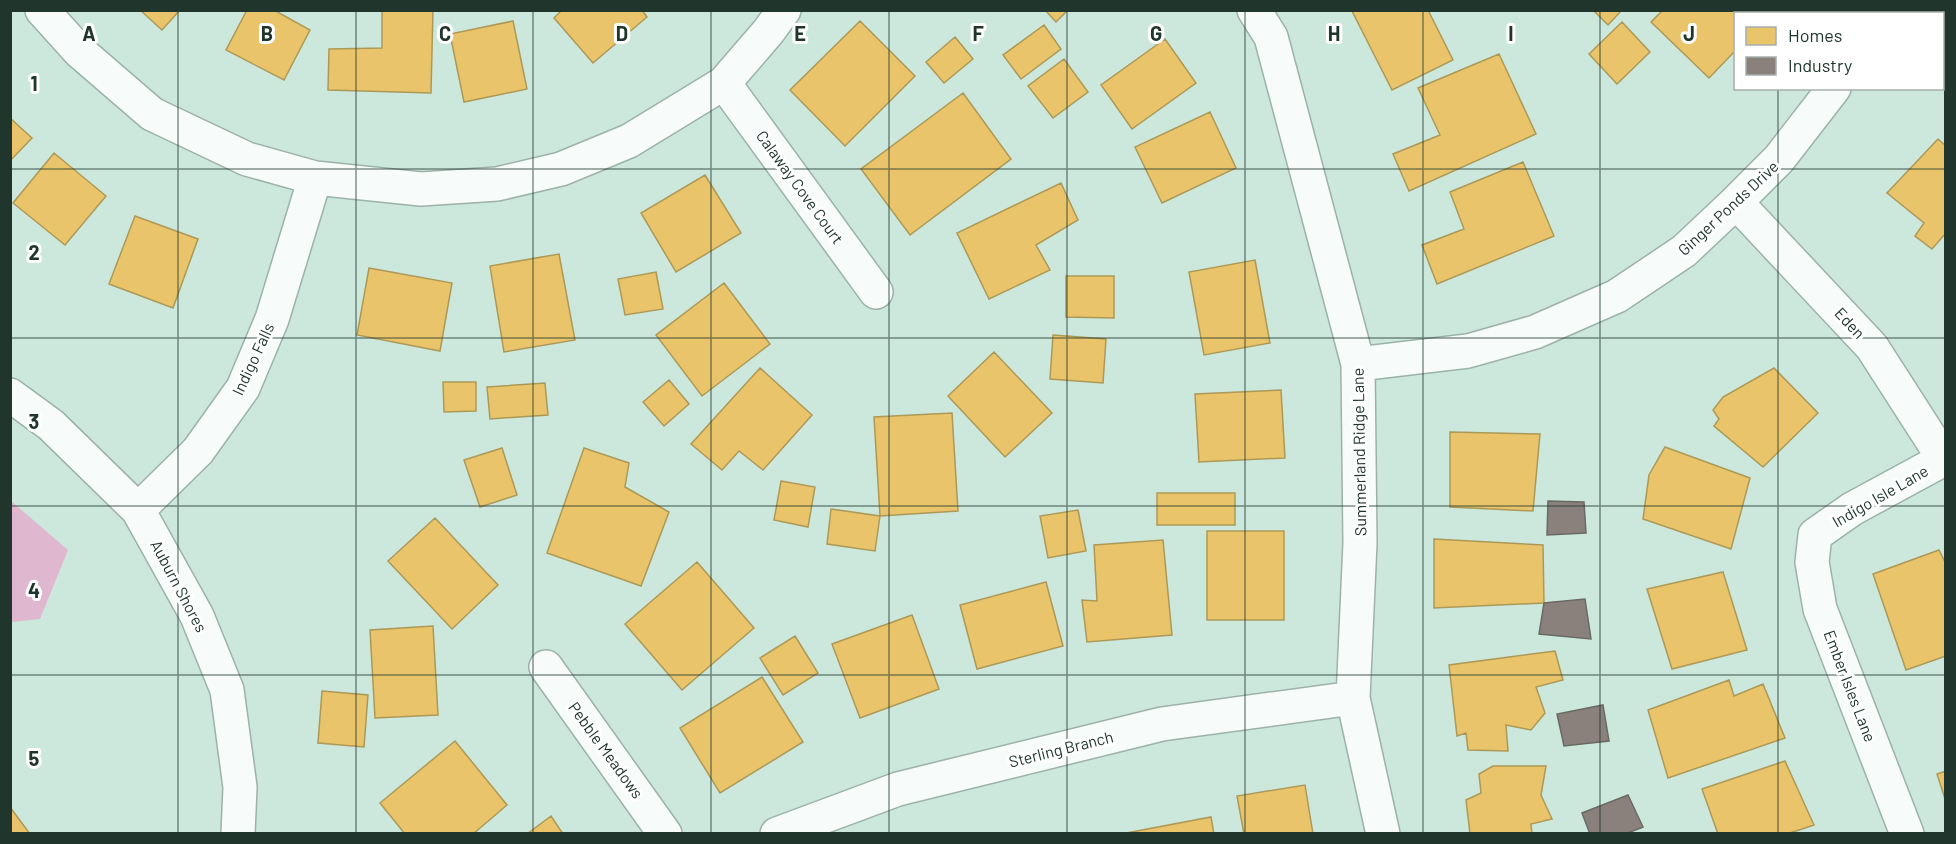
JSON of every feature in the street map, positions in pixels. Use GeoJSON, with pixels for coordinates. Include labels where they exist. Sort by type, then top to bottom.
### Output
{"type":"FeatureCollection","features":[{"type":"Feature","properties":{"kind":"street"},"geometry":{"type":"LineString","coordinates":[[42,10],[79,51],[152,114],[247,159],[315,178],[421,189],[497,184],[561,169],[628,141],[724,82],[784,10]]}},
{"type":"Feature","properties":{"kind":"street","name":"Summerland Ridge Lane"},"geometry":{"type":"LineString","coordinates":[[1254,10],[1271,37],[1358,364],[1360,543],[1353,698],[1383,834]]}},
{"type":"Feature","properties":{"kind":"street","name":"Calaway Cove Court"},"geometry":{"type":"LineString","coordinates":[[724,82],[876,292]]}},
{"type":"Feature","properties":{"kind":"street","name":"Ginger Ponds Drive"},"geometry":{"type":"LineString","coordinates":[[1358,364],[1468,351],[1546,327],[1617,296],[1684,251],[1736,202],[1779,159],[1832,90]]}},
{"type":"Feature","properties":{"kind":"street","name":"Indigo Falls"},"geometry":{"type":"LineString","coordinates":[[138,510],[198,451],[243,388],[272,318],[315,178]]}},
{"type":"Feature","properties":{"kind":"street","name":"Eden"},"geometry":{"type":"LineString","coordinates":[[1736,202],[1872,347],[1945,459]]}},
{"type":"Feature","properties":{"kind":"street","name":"Auburn Shores"},"geometry":{"type":"LineString","coordinates":[[10,395],[51,425],[138,510],[197,616],[227,690],[240,787],[238,834]]}},
{"type":"Feature","properties":{"kind":"street","name":"Indigo Isle Lane"},"geometry":{"type":"LineString","coordinates":[[1815,535],[1852,509],[1945,459]]}},
{"type":"Feature","properties":{"kind":"street","name":"Ember Isles Lane"},"geometry":{"type":"LineString","coordinates":[[1815,535],[1812,562],[1820,609],[1907,834]]}},
{"type":"Feature","properties":{"kind":"street","name":"Pebble Meadows"},"geometry":{"type":"LineString","coordinates":[[546,667],[665,834]]}},
{"type":"Feature","properties":{"kind":"street","name":"Sterling Branch"},"geometry":{"type":"LineString","coordinates":[[777,834],[898,789],[1162,724],[1353,698]]}},
{"type":"Feature","properties":{"kind":"shaded area"},"geometry":{"type":"Polygon","coordinates":[[[11,501],[68,550],[40,619],[11,622],[11,501]]]}},
{"type":"Feature","properties":{"kind":"building: Homes"},"geometry":{"type":"Polygon","coordinates":[[[140,10],[180,10],[162,30],[140,10]]]}},
{"type":"Feature","properties":{"kind":"building: Homes"},"geometry":{"type":"Polygon","coordinates":[[[247,10],[274,10],[310,30],[284,80],[226,50],[247,10]]]}},
{"type":"Feature","properties":{"kind":"building: Homes"},"geometry":{"type":"Polygon","coordinates":[[[382,10],[433,10],[431,93],[328,90],[329,49],[382,48],[382,10]]]}},
{"type":"Feature","properties":{"kind":"building: Homes"},"geometry":{"type":"Polygon","coordinates":[[[562,10],[642,10],[647,17],[593,63],[554,18],[562,10]]]}},
{"type":"Feature","properties":{"kind":"building: Homes"},"geometry":{"type":"Polygon","coordinates":[[[1045,10],[1068,10],[1056,22],[1045,10]]]}},
{"type":"Feature","properties":{"kind":"building: Homes"},"geometry":{"type":"Polygon","coordinates":[[[1428,10],[1453,60],[1392,90],[1352,11],[1428,10]]]}},
{"type":"Feature","properties":{"kind":"building: Homes"},"geometry":{"type":"Polygon","coordinates":[[[1593,10],[1622,10],[1608,25],[1593,10]]]}},
{"type":"Feature","properties":{"kind":"building: Homes"},"geometry":{"type":"Polygon","coordinates":[[[1663,10],[1764,10],[1766,12],[1734,12],[1734,52],[1709,78],[1651,22],[1663,10]]]}},
{"type":"Feature","properties":{"kind":"building: Homes"},"geometry":{"type":"Polygon","coordinates":[[[513,21],[527,89],[464,102],[450,34],[513,21]]]}},
{"type":"Feature","properties":{"kind":"building: Homes"},"geometry":{"type":"Polygon","coordinates":[[[860,21],[915,76],[845,146],[790,90],[860,21]]]}},
{"type":"Feature","properties":{"kind":"building: Homes"},"geometry":{"type":"Polygon","coordinates":[[[1622,22],[1650,52],[1617,84],[1589,54],[1622,22]]]}},
{"type":"Feature","properties":{"kind":"building: Homes"},"geometry":{"type":"Polygon","coordinates":[[[1044,25],[1061,49],[1021,79],[1003,55],[1044,25]]]}},
{"type":"Feature","properties":{"kind":"building: Homes"},"geometry":{"type":"Polygon","coordinates":[[[955,37],[973,59],[944,83],[926,62],[955,37]]]}},
{"type":"Feature","properties":{"kind":"building: Homes"},"geometry":{"type":"Polygon","coordinates":[[[1165,39],[1196,83],[1132,129],[1101,85],[1165,39]]]}},
{"type":"Feature","properties":{"kind":"building: Homes"},"geometry":{"type":"Polygon","coordinates":[[[1499,54],[1536,134],[1409,191],[1393,154],[1440,135],[1418,88],[1499,54]]]}},
{"type":"Feature","properties":{"kind":"building: Homes"},"geometry":{"type":"Polygon","coordinates":[[[1064,59],[1088,92],[1053,118],[1028,86],[1064,59]]]}},
{"type":"Feature","properties":{"kind":"building: Homes"},"geometry":{"type":"Polygon","coordinates":[[[963,93],[1011,159],[910,235],[861,169],[963,93]]]}},
{"type":"Feature","properties":{"kind":"building: Homes"},"geometry":{"type":"Polygon","coordinates":[[[1210,112],[1236,168],[1162,203],[1135,147],[1210,112]]]}},
{"type":"Feature","properties":{"kind":"building: Homes"},"geometry":{"type":"Polygon","coordinates":[[[10,118],[32,138],[10,161],[10,118]]]}},
{"type":"Feature","properties":{"kind":"building: Homes"},"geometry":{"type":"Polygon","coordinates":[[[1938,139],[1946,146],[1946,233],[1932,249],[1915,236],[1924,223],[1887,193],[1938,139]]]}},
{"type":"Feature","properties":{"kind":"building: Homes"},"geometry":{"type":"Polygon","coordinates":[[[54,153],[106,196],[65,245],[13,203],[54,153]]]}},
{"type":"Feature","properties":{"kind":"building: Homes"},"geometry":{"type":"Polygon","coordinates":[[[1523,162],[1554,236],[1437,284],[1422,245],[1464,229],[1450,192],[1523,162]]]}},
{"type":"Feature","properties":{"kind":"building: Homes"},"geometry":{"type":"Polygon","coordinates":[[[705,175],[741,233],[676,272],[641,213],[705,175]]]}},
{"type":"Feature","properties":{"kind":"building: Homes"},"geometry":{"type":"Polygon","coordinates":[[[1061,183],[1078,220],[1036,245],[1050,270],[989,299],[957,233],[1061,183]]]}},
{"type":"Feature","properties":{"kind":"building: Homes"},"geometry":{"type":"Polygon","coordinates":[[[135,216],[198,239],[173,308],[109,284],[135,216]]]}},
{"type":"Feature","properties":{"kind":"building: Homes"},"geometry":{"type":"Polygon","coordinates":[[[559,254],[575,340],[504,352],[490,266],[559,254]]]}},
{"type":"Feature","properties":{"kind":"building: Homes"},"geometry":{"type":"Polygon","coordinates":[[[1255,260],[1270,343],[1204,355],[1189,272],[1255,260]]]}},
{"type":"Feature","properties":{"kind":"building: Homes"},"geometry":{"type":"Polygon","coordinates":[[[369,268],[452,283],[440,351],[357,335],[369,268]]]}},
{"type":"Feature","properties":{"kind":"building: Homes"},"geometry":{"type":"Polygon","coordinates":[[[656,272],[663,309],[625,315],[618,279],[656,272]]]}},
{"type":"Feature","properties":{"kind":"building: Homes"},"geometry":{"type":"Polygon","coordinates":[[[1066,276],[1114,276],[1114,318],[1066,317],[1066,276]]]}},
{"type":"Feature","properties":{"kind":"building: Homes"},"geometry":{"type":"Polygon","coordinates":[[[724,283],[770,344],[702,396],[656,335],[724,283]]]}},
{"type":"Feature","properties":{"kind":"building: Homes"},"geometry":{"type":"Polygon","coordinates":[[[1053,335],[1106,339],[1103,383],[1050,379],[1053,335]]]}},
{"type":"Feature","properties":{"kind":"building: Homes"},"geometry":{"type":"Polygon","coordinates":[[[994,352],[1052,413],[1005,457],[948,396],[994,352]]]}},
{"type":"Feature","properties":{"kind":"building: Homes"},"geometry":{"type":"Polygon","coordinates":[[[760,368],[812,415],[763,470],[739,451],[722,470],[691,444],[760,368]]]}},
{"type":"Feature","properties":{"kind":"building: Homes"},"geometry":{"type":"Polygon","coordinates":[[[1774,368],[1818,413],[1763,467],[1714,426],[1719,419],[1713,410],[1723,397],[1774,368]]]}},
{"type":"Feature","properties":{"kind":"building: Homes"},"geometry":{"type":"Polygon","coordinates":[[[669,380],[689,404],[664,426],[643,402],[669,380]]]}},
{"type":"Feature","properties":{"kind":"building: Homes"},"geometry":{"type":"Polygon","coordinates":[[[443,382],[476,382],[476,411],[444,412],[443,382]]]}},
{"type":"Feature","properties":{"kind":"building: Homes"},"geometry":{"type":"Polygon","coordinates":[[[545,383],[548,415],[490,419],[487,387],[545,383]]]}},
{"type":"Feature","properties":{"kind":"building: Homes"},"geometry":{"type":"Polygon","coordinates":[[[1281,390],[1285,458],[1199,462],[1195,394],[1281,390]]]}},
{"type":"Feature","properties":{"kind":"building: Homes"},"geometry":{"type":"Polygon","coordinates":[[[952,413],[958,511],[880,516],[874,417],[952,413]]]}},
{"type":"Feature","properties":{"kind":"building: Homes"},"geometry":{"type":"Polygon","coordinates":[[[1450,432],[1540,434],[1533,511],[1450,507],[1450,432]]]}},
{"type":"Feature","properties":{"kind":"building: Homes"},"geometry":{"type":"Polygon","coordinates":[[[1665,447],[1750,478],[1731,549],[1643,519],[1649,475],[1665,447]]]}},
{"type":"Feature","properties":{"kind":"building: Homes"},"geometry":{"type":"Polygon","coordinates":[[[502,448],[517,495],[480,507],[464,460],[502,448]]]}},
{"type":"Feature","properties":{"kind":"building: Homes"},"geometry":{"type":"Polygon","coordinates":[[[584,448],[629,463],[625,487],[669,512],[641,586],[547,553],[584,448]]]}},
{"type":"Feature","properties":{"kind":"building: Homes"},"geometry":{"type":"Polygon","coordinates":[[[781,481],[815,487],[808,527],[774,520],[781,481]]]}},
{"type":"Feature","properties":{"kind":"building: Homes"},"geometry":{"type":"Polygon","coordinates":[[[1157,493],[1235,493],[1235,525],[1157,525],[1157,493]]]}},
{"type":"Feature","properties":{"kind":"building: Homes"},"geometry":{"type":"Polygon","coordinates":[[[831,509],[880,516],[875,551],[827,544],[831,509]]]}},
{"type":"Feature","properties":{"kind":"building: Homes"},"geometry":{"type":"Polygon","coordinates":[[[1078,510],[1086,551],[1048,558],[1040,516],[1078,510]]]}},
{"type":"Feature","properties":{"kind":"building: Homes"},"geometry":{"type":"Polygon","coordinates":[[[435,518],[498,585],[452,629],[388,561],[435,518]]]}},
{"type":"Feature","properties":{"kind":"building: Homes"},"geometry":{"type":"Polygon","coordinates":[[[1207,531],[1284,531],[1284,620],[1207,620],[1207,531]]]}},
{"type":"Feature","properties":{"kind":"building: Homes"},"geometry":{"type":"Polygon","coordinates":[[[1434,539],[1543,545],[1544,603],[1434,608],[1434,539]]]}},
{"type":"Feature","properties":{"kind":"building: Homes"},"geometry":{"type":"Polygon","coordinates":[[[1163,540],[1172,635],[1087,642],[1082,600],[1097,601],[1094,545],[1163,540]]]}},
{"type":"Feature","properties":{"kind":"building: Homes"},"geometry":{"type":"Polygon","coordinates":[[[1939,550],[1946,564],[1946,656],[1906,670],[1873,574],[1939,550]]]}},
{"type":"Feature","properties":{"kind":"building: Homes"},"geometry":{"type":"Polygon","coordinates":[[[697,562],[754,628],[682,690],[625,624],[697,562]]]}},
{"type":"Feature","properties":{"kind":"building: Homes"},"geometry":{"type":"Polygon","coordinates":[[[1723,572],[1747,650],[1672,669],[1647,589],[1723,572]]]}},
{"type":"Feature","properties":{"kind":"building: Homes"},"geometry":{"type":"Polygon","coordinates":[[[1046,582],[1063,646],[977,669],[960,605],[1046,582]]]}},
{"type":"Feature","properties":{"kind":"building: Homes"},"geometry":{"type":"Polygon","coordinates":[[[912,615],[939,689],[860,718],[832,644],[912,615]]]}},
{"type":"Feature","properties":{"kind":"building: Homes"},"geometry":{"type":"Polygon","coordinates":[[[433,626],[438,715],[375,718],[370,630],[433,626]]]}},
{"type":"Feature","properties":{"kind":"building: Homes"},"geometry":{"type":"Polygon","coordinates":[[[795,636],[818,673],[783,695],[760,658],[795,636]]]}},
{"type":"Feature","properties":{"kind":"building: Homes"},"geometry":{"type":"Polygon","coordinates":[[[1555,651],[1563,680],[1536,687],[1545,713],[1531,730],[1506,725],[1508,751],[1468,750],[1466,733],[1457,736],[1449,665],[1555,651]]]}},
{"type":"Feature","properties":{"kind":"building: Homes"},"geometry":{"type":"Polygon","coordinates":[[[762,677],[803,742],[720,793],[680,728],[762,677]]]}},
{"type":"Feature","properties":{"kind":"building: Homes"},"geometry":{"type":"Polygon","coordinates":[[[1729,680],[1734,696],[1763,684],[1785,738],[1668,778],[1648,710],[1729,680]]]}},
{"type":"Feature","properties":{"kind":"building: Homes"},"geometry":{"type":"Polygon","coordinates":[[[322,691],[368,695],[364,747],[318,743],[322,691]]]}},
{"type":"Feature","properties":{"kind":"building: Homes"},"geometry":{"type":"Polygon","coordinates":[[[455,741],[507,805],[473,834],[405,834],[380,803],[455,741]]]}},
{"type":"Feature","properties":{"kind":"building: Homes"},"geometry":{"type":"Polygon","coordinates":[[[1785,761],[1814,825],[1787,834],[1718,834],[1702,789],[1785,761]]]}},
{"type":"Feature","properties":{"kind":"building: Homes"},"geometry":{"type":"Polygon","coordinates":[[[1493,766],[1546,766],[1541,795],[1552,819],[1531,824],[1532,834],[1470,834],[1466,800],[1481,793],[1479,774],[1493,766]]]}},
{"type":"Feature","properties":{"kind":"building: Homes"},"geometry":{"type":"Polygon","coordinates":[[[1946,771],[1946,802],[1937,774],[1946,771]]]}},
{"type":"Feature","properties":{"kind":"building: Homes"},"geometry":{"type":"Polygon","coordinates":[[[1305,785],[1313,834],[1244,834],[1237,796],[1305,785]]]}},
{"type":"Feature","properties":{"kind":"building: Homes"},"geometry":{"type":"Polygon","coordinates":[[[10,807],[30,834],[10,834],[10,807]]]}},
{"type":"Feature","properties":{"kind":"building: Homes"},"geometry":{"type":"Polygon","coordinates":[[[551,816],[563,834],[527,834],[551,816]]]}},
{"type":"Feature","properties":{"kind":"building: Homes"},"geometry":{"type":"Polygon","coordinates":[[[1211,817],[1214,834],[1121,834],[1211,817]]]}},
{"type":"Feature","properties":{"kind":"building: Industry"},"geometry":{"type":"Polygon","coordinates":[[[1548,501],[1584,502],[1586,533],[1547,535],[1548,501]]]}},
{"type":"Feature","properties":{"kind":"building: Industry"},"geometry":{"type":"Polygon","coordinates":[[[1585,599],[1591,639],[1539,634],[1544,603],[1585,599]]]}},
{"type":"Feature","properties":{"kind":"building: Industry"},"geometry":{"type":"Polygon","coordinates":[[[1603,705],[1609,741],[1564,746],[1557,714],[1603,705]]]}},
{"type":"Feature","properties":{"kind":"building: Industry"},"geometry":{"type":"Polygon","coordinates":[[[1628,795],[1643,827],[1625,834],[1590,834],[1582,813],[1628,795]]]}}]}
